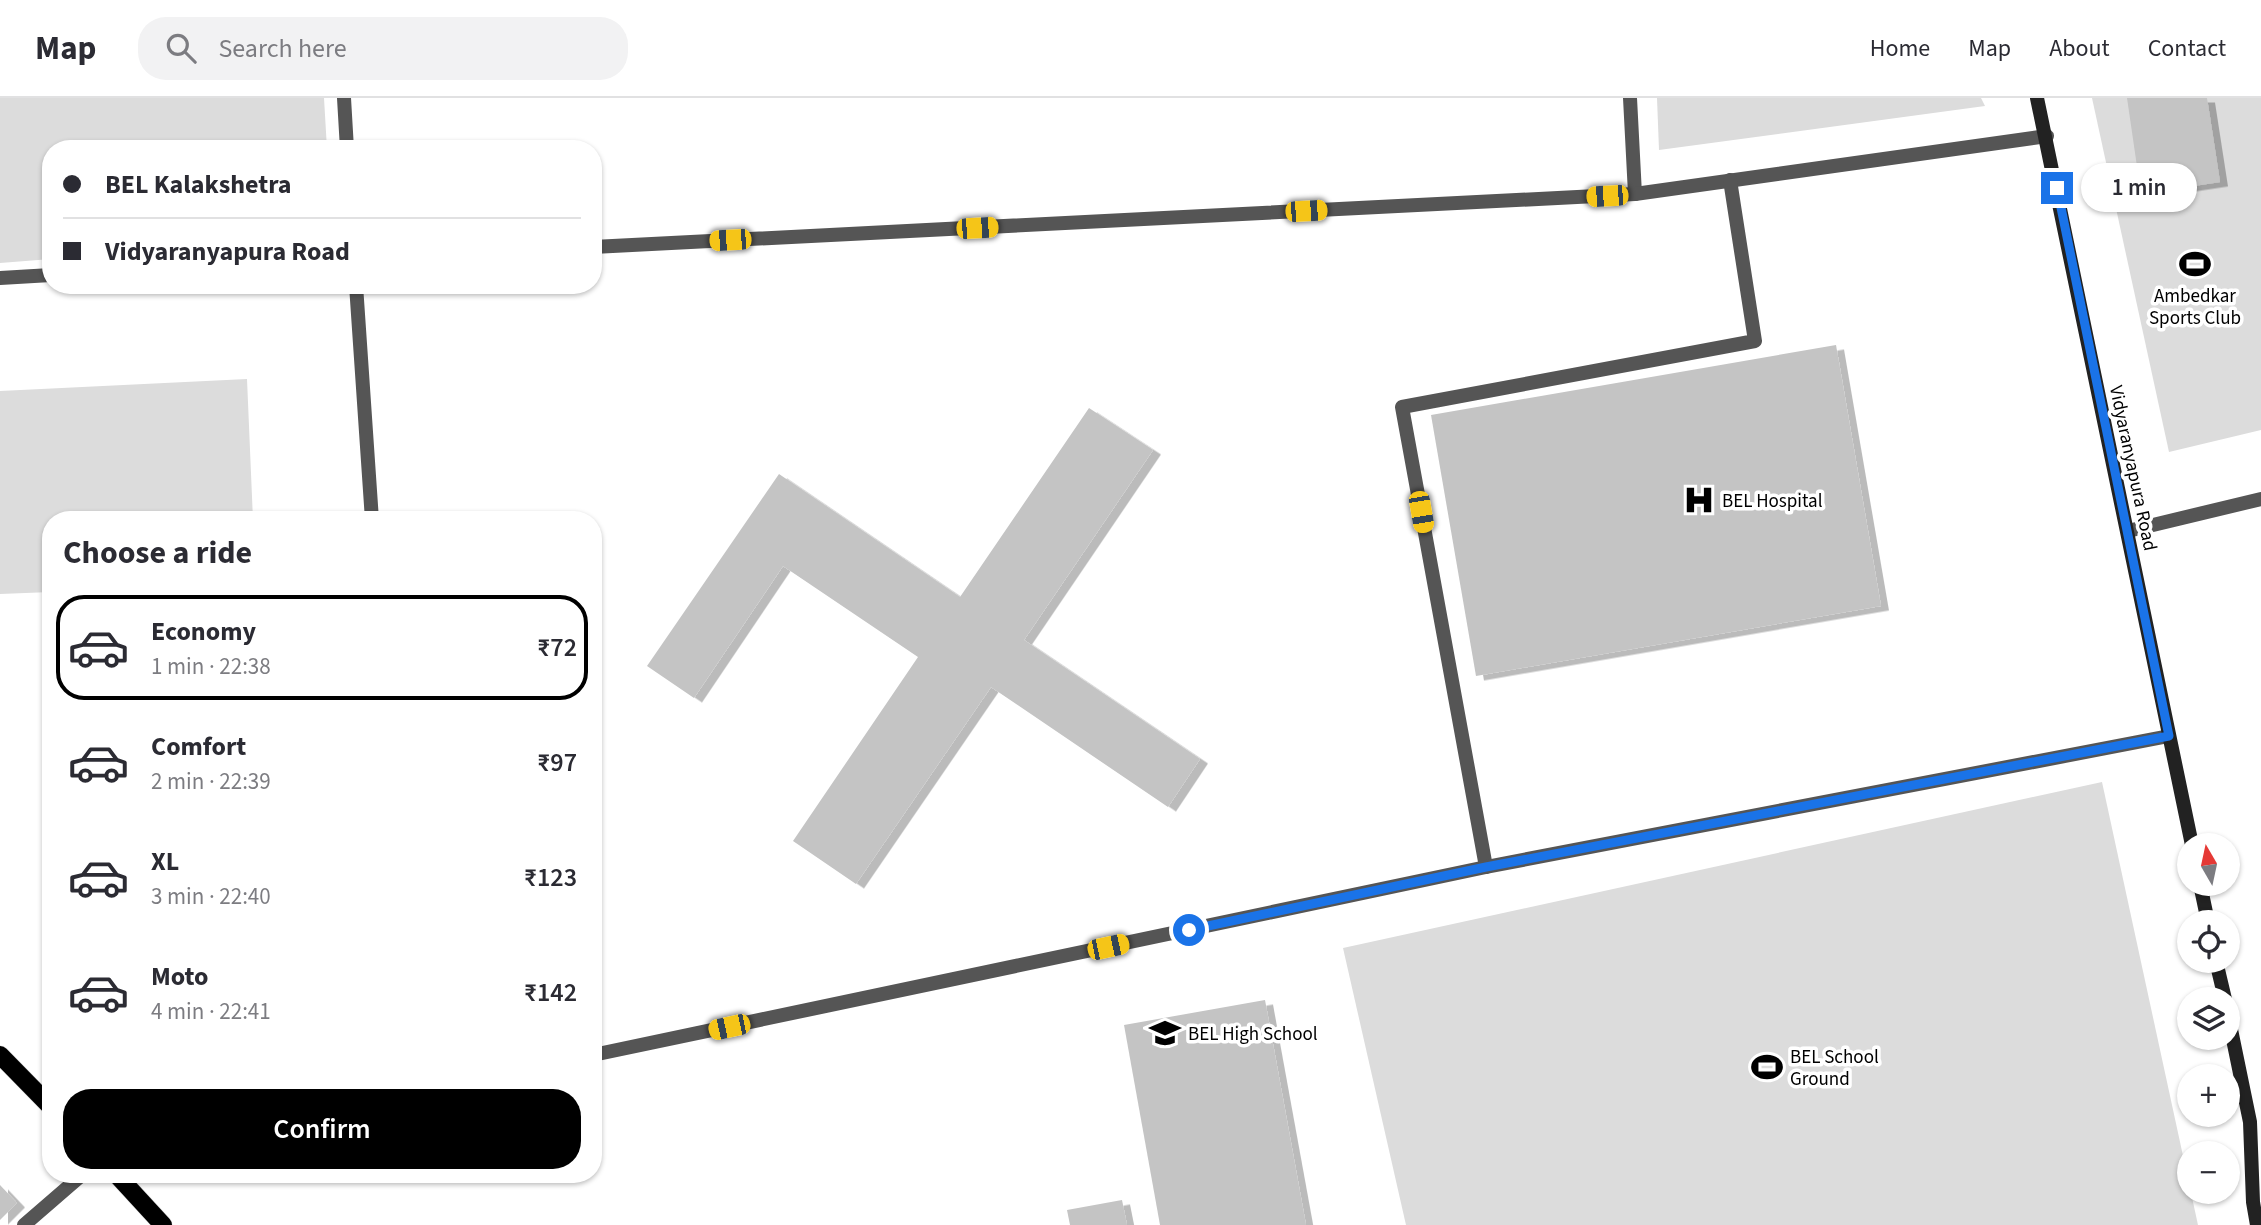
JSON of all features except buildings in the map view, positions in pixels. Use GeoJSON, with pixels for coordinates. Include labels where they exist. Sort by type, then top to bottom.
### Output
{"type":"FeatureCollection","features":[{"type":"Feature","properties":{"kind":"main road","name":"Vidyaranyapura Road"},"geometry":{"type":"LineString","coordinates":[[2037,98],[2189,833]]}},
{"type":"Feature","properties":{"kind":"main road"},"geometry":{"type":"LineString","coordinates":[[2235,1050],[2250,1122],[2257,1225]]}},
{"type":"Feature","properties":{"kind":"main road"},"geometry":{"type":"LineString","coordinates":[[0,1055],[42,1098]]}},
{"type":"Feature","properties":{"kind":"main road"},"geometry":{"type":"LineString","coordinates":[[2250,1122],[2261,1146]]}},
{"type":"Feature","properties":{"kind":"main road"},"geometry":{"type":"LineString","coordinates":[[124,1183],[163,1225]]}},
{"type":"Feature","properties":{"kind":"street"},"geometry":{"type":"LineString","coordinates":[[344,98],[346,140]]}},
{"type":"Feature","properties":{"kind":"street"},"geometry":{"type":"LineString","coordinates":[[1630,98],[1635,194]]}},
{"type":"Feature","properties":{"kind":"street"},"geometry":{"type":"LineString","coordinates":[[602,247],[1635,194],[2047,136]]}},
{"type":"Feature","properties":{"kind":"street"},"geometry":{"type":"LineString","coordinates":[[1486,867],[1402,407],[1755,341],[1730,180]]}},
{"type":"Feature","properties":{"kind":"street"},"geometry":{"type":"LineString","coordinates":[[0,278],[42,276]]}},
{"type":"Feature","properties":{"kind":"street"},"geometry":{"type":"LineString","coordinates":[[357,294],[371,511]]}},
{"type":"Feature","properties":{"kind":"street"},"geometry":{"type":"LineString","coordinates":[[2128,531],[2261,499]]}},
{"type":"Feature","properties":{"kind":"street"},"geometry":{"type":"LineString","coordinates":[[602,1053],[1486,867],[2169,736]]}},
{"type":"Feature","properties":{"kind":"street"},"geometry":{"type":"LineString","coordinates":[[24,1225],[73,1183]]}},
{"type":"Feature","properties":{"kind":"shaded area"},"geometry":{"type":"Polygon","coordinates":[[[0,98],[324,98],[326,140],[42,140],[42,260],[0,263],[0,98]]]}},
{"type":"Feature","properties":{"kind":"shaded area"},"geometry":{"type":"Polygon","coordinates":[[[1657,98],[1981,98],[1985,106],[1659,150],[1657,98]]]}},
{"type":"Feature","properties":{"kind":"shaded area","name":"Ambedkar Sports Club"},"geometry":{"type":"Polygon","coordinates":[[[2092,98],[2261,98],[2261,430],[2169,452],[2092,98]]]}},
{"type":"Feature","properties":{"kind":"shaded area"},"geometry":{"type":"Polygon","coordinates":[[[247,379],[253,511],[42,511],[42,592],[0,594],[0,391],[247,379]]]}},
{"type":"Feature","properties":{"kind":"shaded area","name":"BEL School Ground"},"geometry":{"type":"Polygon","coordinates":[[[2102,782],[2180,1141],[2177,1141],[2177,1204],[2193,1204],[2198,1225],[1406,1225],[1343,948],[2102,782]]]}},
{"type":"Feature","properties":{"kind":"place","name":"Ambedkar Sports Club"},"geometry":{"type":"Point","coordinates":[2195,264]}},
{"type":"Feature","properties":{"kind":"place","name":"BEL Hospital"},"geometry":{"type":"Point","coordinates":[1699,500]}},
{"type":"Feature","properties":{"kind":"place","name":"BEL High School"},"geometry":{"type":"Point","coordinates":[1165,1033]}},
{"type":"Feature","properties":{"kind":"place","name":"BEL School Ground"},"geometry":{"type":"Point","coordinates":[1767,1067]}},
{"type":"Feature","properties":{"kind":"route"},"geometry":{"type":"LineString","coordinates":[[1189,930],[1486,867],[2169,736],[2057,188]]}}]}
